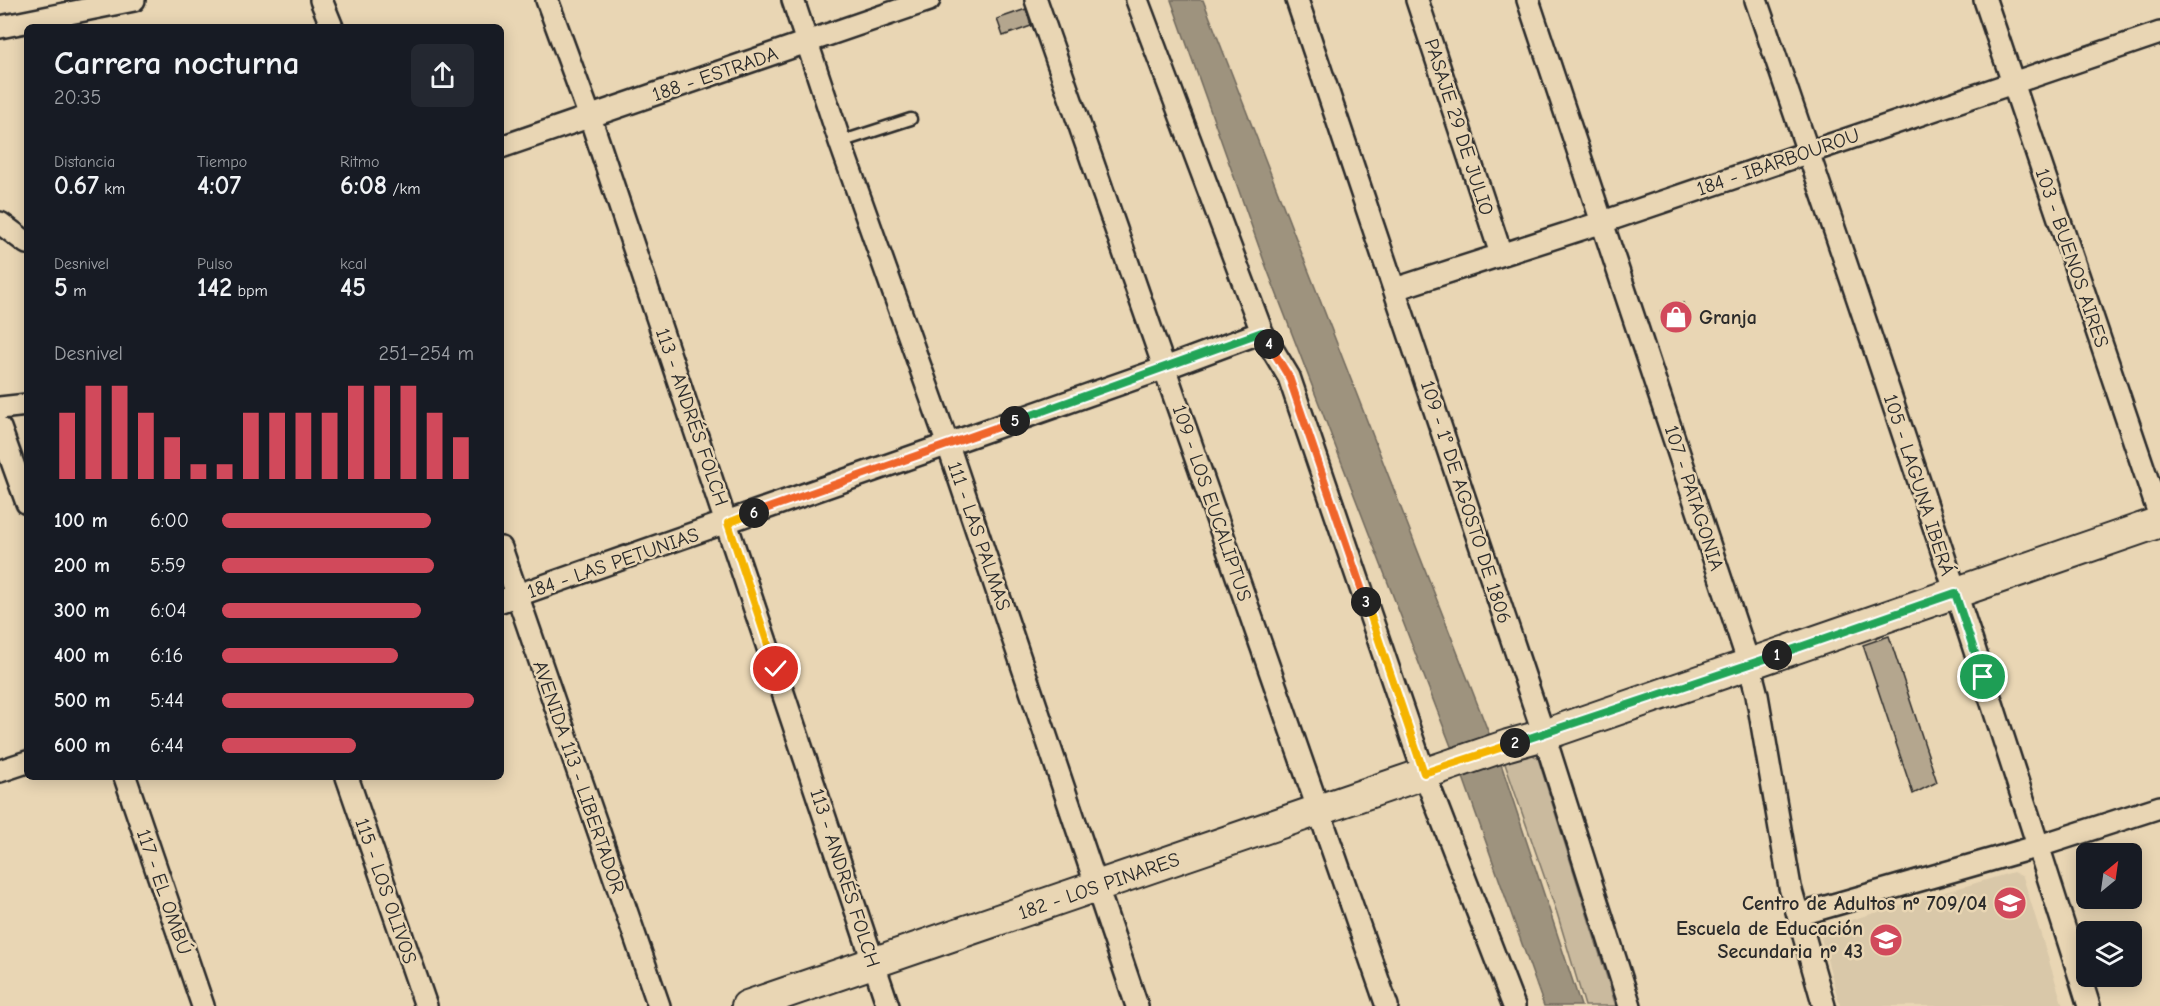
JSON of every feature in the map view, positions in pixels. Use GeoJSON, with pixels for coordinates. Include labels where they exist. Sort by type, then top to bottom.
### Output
{"type":"FeatureCollection","features":[{"type":"Feature","properties":{"kind":"street"},"geometry":{"type":"LineString","coordinates":[[0,27],[134,0]]}},
{"type":"Feature","properties":{"kind":"street"},"geometry":{"type":"LineString","coordinates":[[321,0],[331,24]]}},
{"type":"Feature","properties":{"kind":"street","name":"113 - ANDRÉS FOLCH"},"geometry":{"type":"LineString","coordinates":[[547,0],[590,117],[728,523],[888,1006]]}},
{"type":"Feature","properties":{"kind":"street","name":"111 - LAS PALMAS"},"geometry":{"type":"LineString","coordinates":[[793,0],[840,142],[948,445],[1137,1006]]}},
{"type":"Feature","properties":{"kind":"street","name":"188 - ESTRADA"},"geometry":{"type":"LineString","coordinates":[[504,146],[929,0]]}},
{"type":"Feature","properties":{"kind":"street","name":"109 - LOS EUCALIPTUS"},"geometry":{"type":"LineString","coordinates":[[1036,0],[1387,1006]]}},
{"type":"Feature","properties":{"kind":"street"},"geometry":{"type":"LineString","coordinates":[[1137,0],[1262,332],[1289,377],[1437,769],[1514,1006]]}},
{"type":"Feature","properties":{"kind":"street","name":"109 - 1° DE AGOSTO DE 1806"},"geometry":{"type":"LineString","coordinates":[[1297,0],[1544,735],[1630,1006]]}},
{"type":"Feature","properties":{"kind":"street","name":"PASAJE 29 DE JULIO"},"geometry":{"type":"LineString","coordinates":[[1417,0],[1501,254]]}},
{"type":"Feature","properties":{"kind":"street","name":"107 - PATAGONIA"},"geometry":{"type":"LineString","coordinates":[[1528,0],[1749,664],[1757,695],[1790,887],[1824,1006]]}},
{"type":"Feature","properties":{"kind":"street","name":"105 - LAGUNA IBERÁ"},"geometry":{"type":"LineString","coordinates":[[1756,0],[1955,593],[2089,1006]]}},
{"type":"Feature","properties":{"kind":"street","name":"103 - BUENOS AIRES"},"geometry":{"type":"LineString","coordinates":[[1985,0],[2160,517]]}},
{"type":"Feature","properties":{"kind":"street","name":"184 - IBARBOUROU"},"geometry":{"type":"LineString","coordinates":[[1395,289],[1603,222],[2012,81],[2160,33]]}},
{"type":"Feature","properties":{"kind":"street"},"geometry":{"type":"LineString","coordinates":[[0,222],[24,241]]}},
{"type":"Feature","properties":{"kind":"street","name":"184 - LAS PETUNIAS"},"geometry":{"type":"LineString","coordinates":[[509,599],[1262,332]]}},
{"type":"Feature","properties":{"kind":"street"},"geometry":{"type":"LineString","coordinates":[[0,408],[24,405]]}},
{"type":"Feature","properties":{"kind":"street"},"geometry":{"type":"LineString","coordinates":[[0,428],[24,495]]}},
{"type":"Feature","properties":{"kind":"street","name":"182 - LOS PINARES"},"geometry":{"type":"LineString","coordinates":[[747,1006],[1437,769],[1544,735],[2160,522]]}},
{"type":"Feature","properties":{"kind":"street","name":"AVENIDA 113 - LIBERTADOR"},"geometry":{"type":"LineString","coordinates":[[504,567],[509,599],[659,1006]]}},
{"type":"Feature","properties":{"kind":"street"},"geometry":{"type":"LineString","coordinates":[[0,771],[24,763]]}},
{"type":"Feature","properties":{"kind":"street","name":"117 - EL OMBÚ"},"geometry":{"type":"LineString","coordinates":[[126,780],[203,1006]]}},
{"type":"Feature","properties":{"kind":"street","name":"115 - LOS OLIVOS"},"geometry":{"type":"LineString","coordinates":[[348,780],[426,1006]]}},
{"type":"Feature","properties":{"kind":"street"},"geometry":{"type":"LineString","coordinates":[[1798,915],[2038,846],[2160,807]]}},
{"type":"Feature","properties":{"kind":"lane"},"geometry":{"type":"LineString","coordinates":[[840,142],[910,119]]}},
{"type":"Feature","properties":{"kind":"shaded area"},"geometry":{"type":"Polygon","coordinates":[[[1171,0],[1203,0],[1502,767],[1581,1006],[1544,1006],[1464,780],[1264,261],[1171,0]]]}},
{"type":"Feature","properties":{"kind":"shaded area"},"geometry":{"type":"Polygon","coordinates":[[[1528,752],[1538,758],[1616,1006],[1585,1006],[1557,913],[1504,761],[1528,752]]]}},
{"type":"Feature","properties":{"kind":"shaded area"},"geometry":{"type":"Polygon","coordinates":[[[2013,872],[2023,877],[2063,1006],[1840,1006],[1821,938],[1827,927],[2013,872]]]}},
{"type":"Feature","properties":{"kind":"building"},"geometry":{"type":"Polygon","coordinates":[[[1026,9],[1031,26],[1003,36],[997,19],[1026,9]]]}},
{"type":"Feature","properties":{"kind":"building","name":"Granja"},"geometry":{"type":"Polygon","coordinates":[[[1683,303],[1690,322],[1669,331],[1661,311],[1683,303]]]}},
{"type":"Feature","properties":{"kind":"building"},"geometry":{"type":"Polygon","coordinates":[[[1889,636],[1937,782],[1913,794],[1863,645],[1889,636]]]}},
{"type":"Feature","properties":{"kind":"place","name":"Granja"},"geometry":{"type":"Point","coordinates":[1676,317]}},
{"type":"Feature","properties":{"kind":"place","name":"Centro de Adultos nº 709/04"},"geometry":{"type":"Point","coordinates":[2010,903]}},
{"type":"Feature","properties":{"kind":"place","name":"Escuela de Educación Secundaria nº 43"},"geometry":{"type":"Point","coordinates":[1886,940]}},
{"type":"Feature","properties":{"kind":"route"},"geometry":{"type":"LineString","coordinates":[[776,669],[728,523],[1262,332],[1289,377],[1424,773],[1544,735],[1955,593],[1983,677]]}}]}
